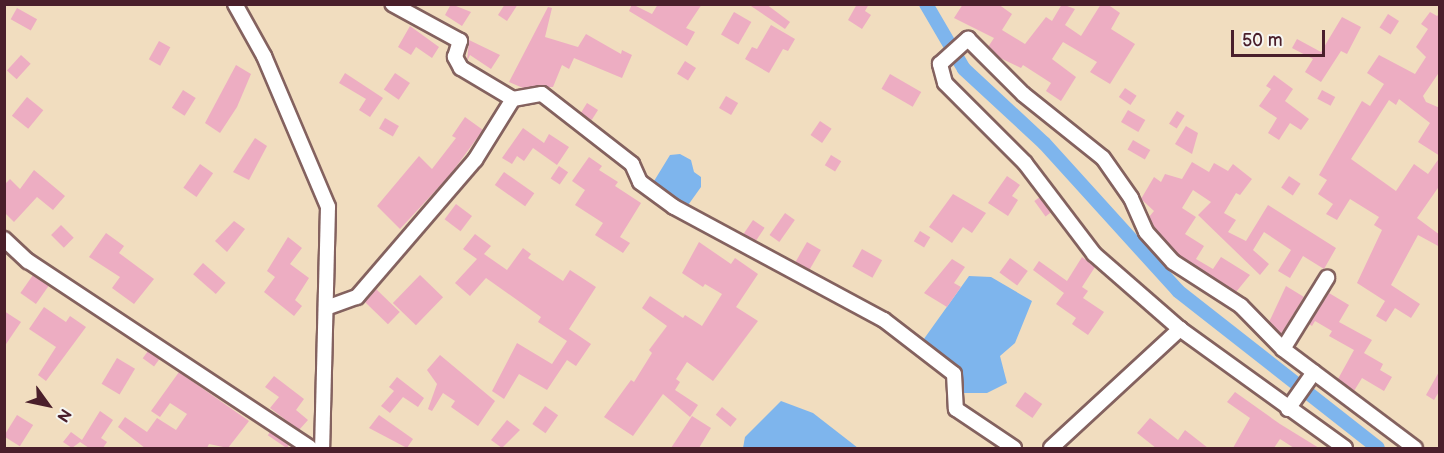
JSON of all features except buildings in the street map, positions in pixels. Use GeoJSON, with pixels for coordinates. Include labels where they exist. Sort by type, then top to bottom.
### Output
{"type":"FeatureCollection","features":[{"type":"Feature","properties":{"kind":"street"},"geometry":{"type":"LineString","coordinates":[[236,4],[264,56],[328,207],[322,448]]}},
{"type":"Feature","properties":{"kind":"street"},"geometry":{"type":"LineString","coordinates":[[392,4],[460,41],[455,57],[461,68],[513,99],[542,94],[632,164],[639,182],[674,207],[884,320],[954,374],[956,409],[1014,448]]}},
{"type":"Feature","properties":{"kind":"street"},"geometry":{"type":"LineString","coordinates":[[1345,448],[1290,406],[1180,329],[1094,254],[1025,163],[945,82],[939,64],[968,39],[1023,94],[1103,158],[1131,198],[1146,232],[1173,262],[1241,306],[1283,349],[1312,374],[1415,448]]}},
{"type":"Feature","properties":{"kind":"street"},"geometry":{"type":"LineString","coordinates":[[326,308],[357,297],[475,160],[513,99]]}},
{"type":"Feature","properties":{"kind":"street"},"geometry":{"type":"LineString","coordinates":[[4,239],[28,261],[310,448]]}},
{"type":"Feature","properties":{"kind":"street"},"geometry":{"type":"LineString","coordinates":[[1283,349],[1327,278]]}},
{"type":"Feature","properties":{"kind":"street"},"geometry":{"type":"LineString","coordinates":[[1051,448],[1180,329]]}},
{"type":"Feature","properties":{"kind":"street"},"geometry":{"type":"LineString","coordinates":[[1290,406],[1312,374]]}},
{"type":"Feature","properties":{"kind":"water"},"geometry":{"type":"Polygon","coordinates":[[[680,154],[691,160],[694,172],[701,177],[701,187],[686,208],[651,186],[670,155],[680,154]]]}},
{"type":"Feature","properties":{"kind":"water"},"geometry":{"type":"Polygon","coordinates":[[[969,276],[991,277],[1032,301],[1015,343],[1000,356],[1007,383],[987,393],[951,393],[945,374],[916,350],[969,276]]]}},
{"type":"Feature","properties":{"kind":"water"},"geometry":{"type":"Polygon","coordinates":[[[781,401],[813,413],[858,448],[743,448],[745,437],[781,401]]]}},
{"type":"Feature","properties":{"kind":"waterway"},"geometry":{"type":"LineString","coordinates":[[926,4],[964,69],[1044,143],[1178,291],[1378,448]]}}]}
